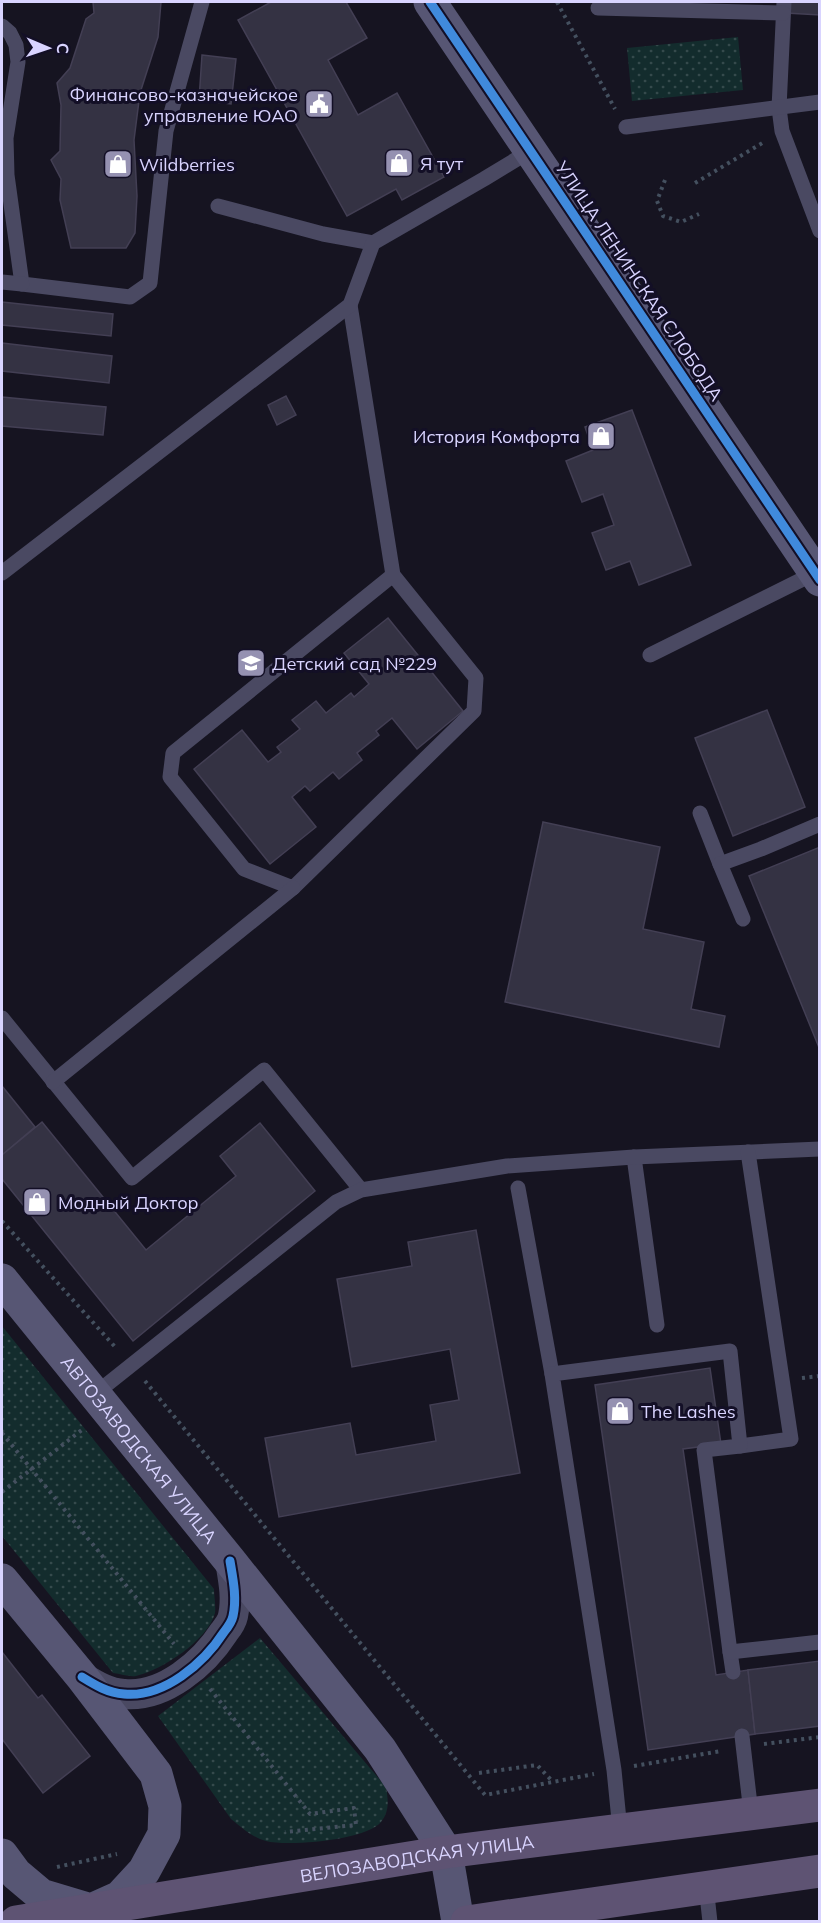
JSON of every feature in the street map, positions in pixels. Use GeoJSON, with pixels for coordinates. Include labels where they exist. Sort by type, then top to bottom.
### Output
{"type":"FeatureCollection","features":[{"type":"Feature","properties":{"kind":"main road","name":"УЛИЦА ЛЕНИНСКАЯ СЛОБОДА"},"geometry":{"type":"LineString","coordinates":[[430,2],[817,577]]}},
{"type":"Feature","properties":{"kind":"main road","name":"АВТОЗАВОДСКАЯ УЛИЦА"},"geometry":{"type":"LineString","coordinates":[[2,1280],[380,1749],[446,1852]]}},
{"type":"Feature","properties":{"kind":"main road"},"geometry":{"type":"LineString","coordinates":[[2,1580],[82,1677],[156,1774],[165,1806],[164,1834],[144,1871],[120,1897],[91,1910],[40,1895],[16,1874],[2,1855]]}},
{"type":"Feature","properties":{"kind":"main road","name":"ВЕЛОЗАВОДСКАЯ УЛИЦА"},"geometry":{"type":"LineString","coordinates":[[16,1922],[446,1852],[819,1804]]}},
{"type":"Feature","properties":{"kind":"main road"},"geometry":{"type":"LineString","coordinates":[[446,1852],[458,1922]]}},
{"type":"Feature","properties":{"kind":"main road"},"geometry":{"type":"LineString","coordinates":[[467,1922],[819,1871]]}},
{"type":"Feature","properties":{"kind":"street"},"geometry":{"type":"LineString","coordinates":[[82,1677],[103,1689],[124,1694],[144,1693],[169,1683],[193,1667],[214,1648],[233,1618],[235,1589],[230,1561]]}},
{"type":"Feature","properties":{"kind":"lane"},"geometry":{"type":"LineString","coordinates":[[2,282],[130,297],[150,283],[166,131],[202,2]]}},
{"type":"Feature","properties":{"kind":"lane"},"geometry":{"type":"LineString","coordinates":[[598,8],[783,7],[779,108],[782,131],[819,231]]}},
{"type":"Feature","properties":{"kind":"lane"},"geometry":{"type":"LineString","coordinates":[[2,26],[10,33],[16,45],[18,62],[6,138],[7,176],[22,284]]}},
{"type":"Feature","properties":{"kind":"lane"},"geometry":{"type":"LineString","coordinates":[[626,127],[819,102]]}},
{"type":"Feature","properties":{"kind":"lane"},"geometry":{"type":"LineString","coordinates":[[219,206],[323,234],[372,243],[530,151]]}},
{"type":"Feature","properties":{"kind":"lane"},"geometry":{"type":"LineString","coordinates":[[53,1082],[293,888],[474,711],[476,678],[393,575],[350,305],[372,243]]}},
{"type":"Feature","properties":{"kind":"lane"},"geometry":{"type":"LineString","coordinates":[[2,573],[350,305]]}},
{"type":"Feature","properties":{"kind":"lane"},"geometry":{"type":"LineString","coordinates":[[293,888],[244,869],[170,777],[173,753],[393,575]]}},
{"type":"Feature","properties":{"kind":"lane"},"geometry":{"type":"LineString","coordinates":[[650,655],[817,577]]}},
{"type":"Feature","properties":{"kind":"lane"},"geometry":{"type":"LineString","coordinates":[[700,813],[743,919]]}},
{"type":"Feature","properties":{"kind":"lane"},"geometry":{"type":"LineString","coordinates":[[720,864],[819,824]]}},
{"type":"Feature","properties":{"kind":"lane"},"geometry":{"type":"LineString","coordinates":[[2,1018],[132,1178],[264,1070],[361,1190]]}},
{"type":"Feature","properties":{"kind":"lane"},"geometry":{"type":"LineString","coordinates":[[95,1394],[336,1202],[361,1190],[507,1166],[634,1157],[819,1149]]}},
{"type":"Feature","properties":{"kind":"lane"},"geometry":{"type":"LineString","coordinates":[[733,1672],[704,1450],[791,1439],[748,1152]]}},
{"type":"Feature","properties":{"kind":"lane"},"geometry":{"type":"LineString","coordinates":[[634,1157],[657,1325]]}},
{"type":"Feature","properties":{"kind":"lane"},"geometry":{"type":"LineString","coordinates":[[518,1188],[552,1374],[614,1770],[620,1830]]}},
{"type":"Feature","properties":{"kind":"lane"},"geometry":{"type":"LineString","coordinates":[[552,1374],[730,1351],[740,1446]]}},
{"type":"Feature","properties":{"kind":"lane"},"geometry":{"type":"LineString","coordinates":[[730,1652],[819,1641]]}},
{"type":"Feature","properties":{"kind":"lane"},"geometry":{"type":"LineString","coordinates":[[743,1742],[751,1813]]}},
{"type":"Feature","properties":{"kind":"lane"},"geometry":{"type":"LineString","coordinates":[[706,1886],[710,1922]]}},
{"type":"Feature","properties":{"kind":"path"},"geometry":{"type":"LineString","coordinates":[[557,2],[626,127]]}},
{"type":"Feature","properties":{"kind":"path"},"geometry":{"type":"LineString","coordinates":[[695,183],[782,131]]}},
{"type":"Feature","properties":{"kind":"path"},"geometry":{"type":"LineString","coordinates":[[665,180],[657,201],[663,216],[681,222],[699,214]]}},
{"type":"Feature","properties":{"kind":"path"},"geometry":{"type":"LineString","coordinates":[[2,1221],[131,1365],[485,1795],[743,1742],[819,1737]]}},
{"type":"Feature","properties":{"kind":"path"},"geometry":{"type":"LineString","coordinates":[[2,1491],[86,1426]]}},
{"type":"Feature","properties":{"kind":"path"},"geometry":{"type":"LineString","coordinates":[[479,1773],[537,1766],[553,1782]]}},
{"type":"Feature","properties":{"kind":"path"},"geometry":{"type":"LineString","coordinates":[[285,1832],[345,1826]]}},
{"type":"Feature","properties":{"kind":"path"},"geometry":{"type":"LineString","coordinates":[[46,1869],[118,1854]]}},
{"type":"Feature","properties":{"kind":"green space"},"geometry":{"type":"Polygon","coordinates":[[[738,37],[743,90],[632,101],[627,48],[738,37]]]}},
{"type":"Feature","properties":{"kind":"green space"},"geometry":{"type":"Polygon","coordinates":[[[2,1326],[214,1589],[215,1613],[211,1623],[183,1652],[147,1673],[133,1676],[113,1673],[2,1536],[2,1326]]]}},
{"type":"Feature","properties":{"kind":"green space"},"geometry":{"type":"Polygon","coordinates":[[[260,1638],[386,1787],[388,1800],[386,1814],[373,1828],[344,1838],[326,1841],[277,1843],[256,1837],[231,1819],[158,1716],[260,1638]]]}},
{"type":"Feature","properties":{"kind":"building"},"geometry":{"type":"Polygon","coordinates":[[[93,2],[161,2],[158,37],[140,93],[134,140],[137,196],[135,233],[126,248],[71,248],[60,200],[61,179],[51,160],[60,151],[61,105],[57,83],[70,68],[86,19],[94,13],[93,2]]]}},
{"type":"Feature","properties":{"kind":"building","name":"Финансово-казначейское управление ЮАО"},"geometry":{"type":"Polygon","coordinates":[[[271,2],[346,2],[367,38],[328,60],[358,115],[397,93],[444,177],[402,200],[396,189],[347,216],[238,20],[271,2]]]}},
{"type":"Feature","properties":{"kind":"building"},"geometry":{"type":"Polygon","coordinates":[[[786,2],[820,2],[820,15],[786,13],[786,2]]]}},
{"type":"Feature","properties":{"kind":"building"},"geometry":{"type":"Polygon","coordinates":[[[202,55],[236,59],[231,104],[199,100],[202,55]]]}},
{"type":"Feature","properties":{"kind":"building"},"geometry":{"type":"Polygon","coordinates":[[[2,302],[113,314],[111,336],[2,325],[2,302]]]}},
{"type":"Feature","properties":{"kind":"building"},"geometry":{"type":"Polygon","coordinates":[[[2,343],[112,356],[109,383],[2,371],[2,343]]]}},
{"type":"Feature","properties":{"kind":"building"},"geometry":{"type":"Polygon","coordinates":[[[286,396],[296,415],[277,425],[268,405],[286,396]]]}},
{"type":"Feature","properties":{"kind":"building"},"geometry":{"type":"Polygon","coordinates":[[[2,397],[106,407],[103,435],[2,426],[2,397]]]}},
{"type":"Feature","properties":{"kind":"building"},"geometry":{"type":"Polygon","coordinates":[[[632,410],[691,565],[639,585],[630,561],[606,570],[592,533],[614,525],[603,494],[582,502],[566,461],[593,450],[585,427],[632,410]]]}},
{"type":"Feature","properties":{"kind":"building"},"geometry":{"type":"Polygon","coordinates":[[[388,618],[463,711],[417,749],[392,718],[376,731],[379,735],[357,753],[362,760],[339,779],[333,772],[310,791],[305,786],[292,797],[316,827],[270,864],[194,769],[242,730],[268,762],[281,752],[277,747],[300,729],[292,720],[316,701],[326,713],[351,693],[354,697],[369,684],[344,653],[388,618]]]}},
{"type":"Feature","properties":{"kind":"building"},"geometry":{"type":"Polygon","coordinates":[[[767,710],[805,807],[733,836],[695,738],[767,710]]]}},
{"type":"Feature","properties":{"kind":"building"},"geometry":{"type":"Polygon","coordinates":[[[543,822],[660,847],[643,929],[704,942],[691,1009],[725,1016],[719,1047],[505,1002],[543,822]]]}},
{"type":"Feature","properties":{"kind":"building"},"geometry":{"type":"Polygon","coordinates":[[[820,847],[820,1050],[749,876],[820,847]]]}},
{"type":"Feature","properties":{"kind":"building"},"geometry":{"type":"Polygon","coordinates":[[[2,1086],[35,1127],[2,1155],[2,1086]]]}},
{"type":"Feature","properties":{"kind":"building"},"geometry":{"type":"Polygon","coordinates":[[[42,1122],[146,1250],[236,1176],[220,1156],[260,1123],[315,1191],[133,1341],[2,1179],[2,1155],[42,1122]]]}},
{"type":"Feature","properties":{"kind":"building"},"geometry":{"type":"Polygon","coordinates":[[[476,1230],[520,1473],[279,1517],[265,1438],[350,1423],[356,1455],[436,1441],[430,1405],[459,1400],[450,1349],[352,1367],[337,1279],[412,1266],[408,1242],[476,1230]]]}},
{"type":"Feature","properties":{"kind":"building"},"geometry":{"type":"Polygon","coordinates":[[[710,1368],[721,1444],[683,1449],[716,1675],[748,1670],[755,1734],[648,1750],[595,1385],[710,1368]]]}},
{"type":"Feature","properties":{"kind":"building"},"geometry":{"type":"Polygon","coordinates":[[[2,1652],[38,1698],[42,1695],[90,1756],[43,1793],[2,1739],[2,1652]]]}},
{"type":"Feature","properties":{"kind":"building"},"geometry":{"type":"Polygon","coordinates":[[[820,1661],[820,1726],[755,1734],[748,1670],[820,1661]]]}},
{"type":"Feature","properties":{"kind":"cycle path"},"geometry":{"type":"LineString","coordinates":[[430,2],[820,580]]}},
{"type":"Feature","properties":{"kind":"cycle path"},"geometry":{"type":"LineString","coordinates":[[82,1677],[113,1692],[139,1694],[154,1690],[182,1676],[216,1644],[232,1618],[235,1595],[230,1561]]}},
{"type":"Feature","properties":{"kind":"place","name":"Финансово-казначейское управление ЮАО"},"geometry":{"type":"Point","coordinates":[319,104]}},
{"type":"Feature","properties":{"kind":"place","name":"Я тут"},"geometry":{"type":"Point","coordinates":[399,163]}},
{"type":"Feature","properties":{"kind":"place","name":"Wildberries"},"geometry":{"type":"Point","coordinates":[118,164]}},
{"type":"Feature","properties":{"kind":"place","name":"История Комфорта"},"geometry":{"type":"Point","coordinates":[601,436]}},
{"type":"Feature","properties":{"kind":"place","name":"Детский сад №229"},"geometry":{"type":"Point","coordinates":[251,663]}},
{"type":"Feature","properties":{"kind":"place","name":"Модный Доктор"},"geometry":{"type":"Point","coordinates":[37,1202]}},
{"type":"Feature","properties":{"kind":"place","name":"The Lashes"},"geometry":{"type":"Point","coordinates":[620,1411]}}]}
